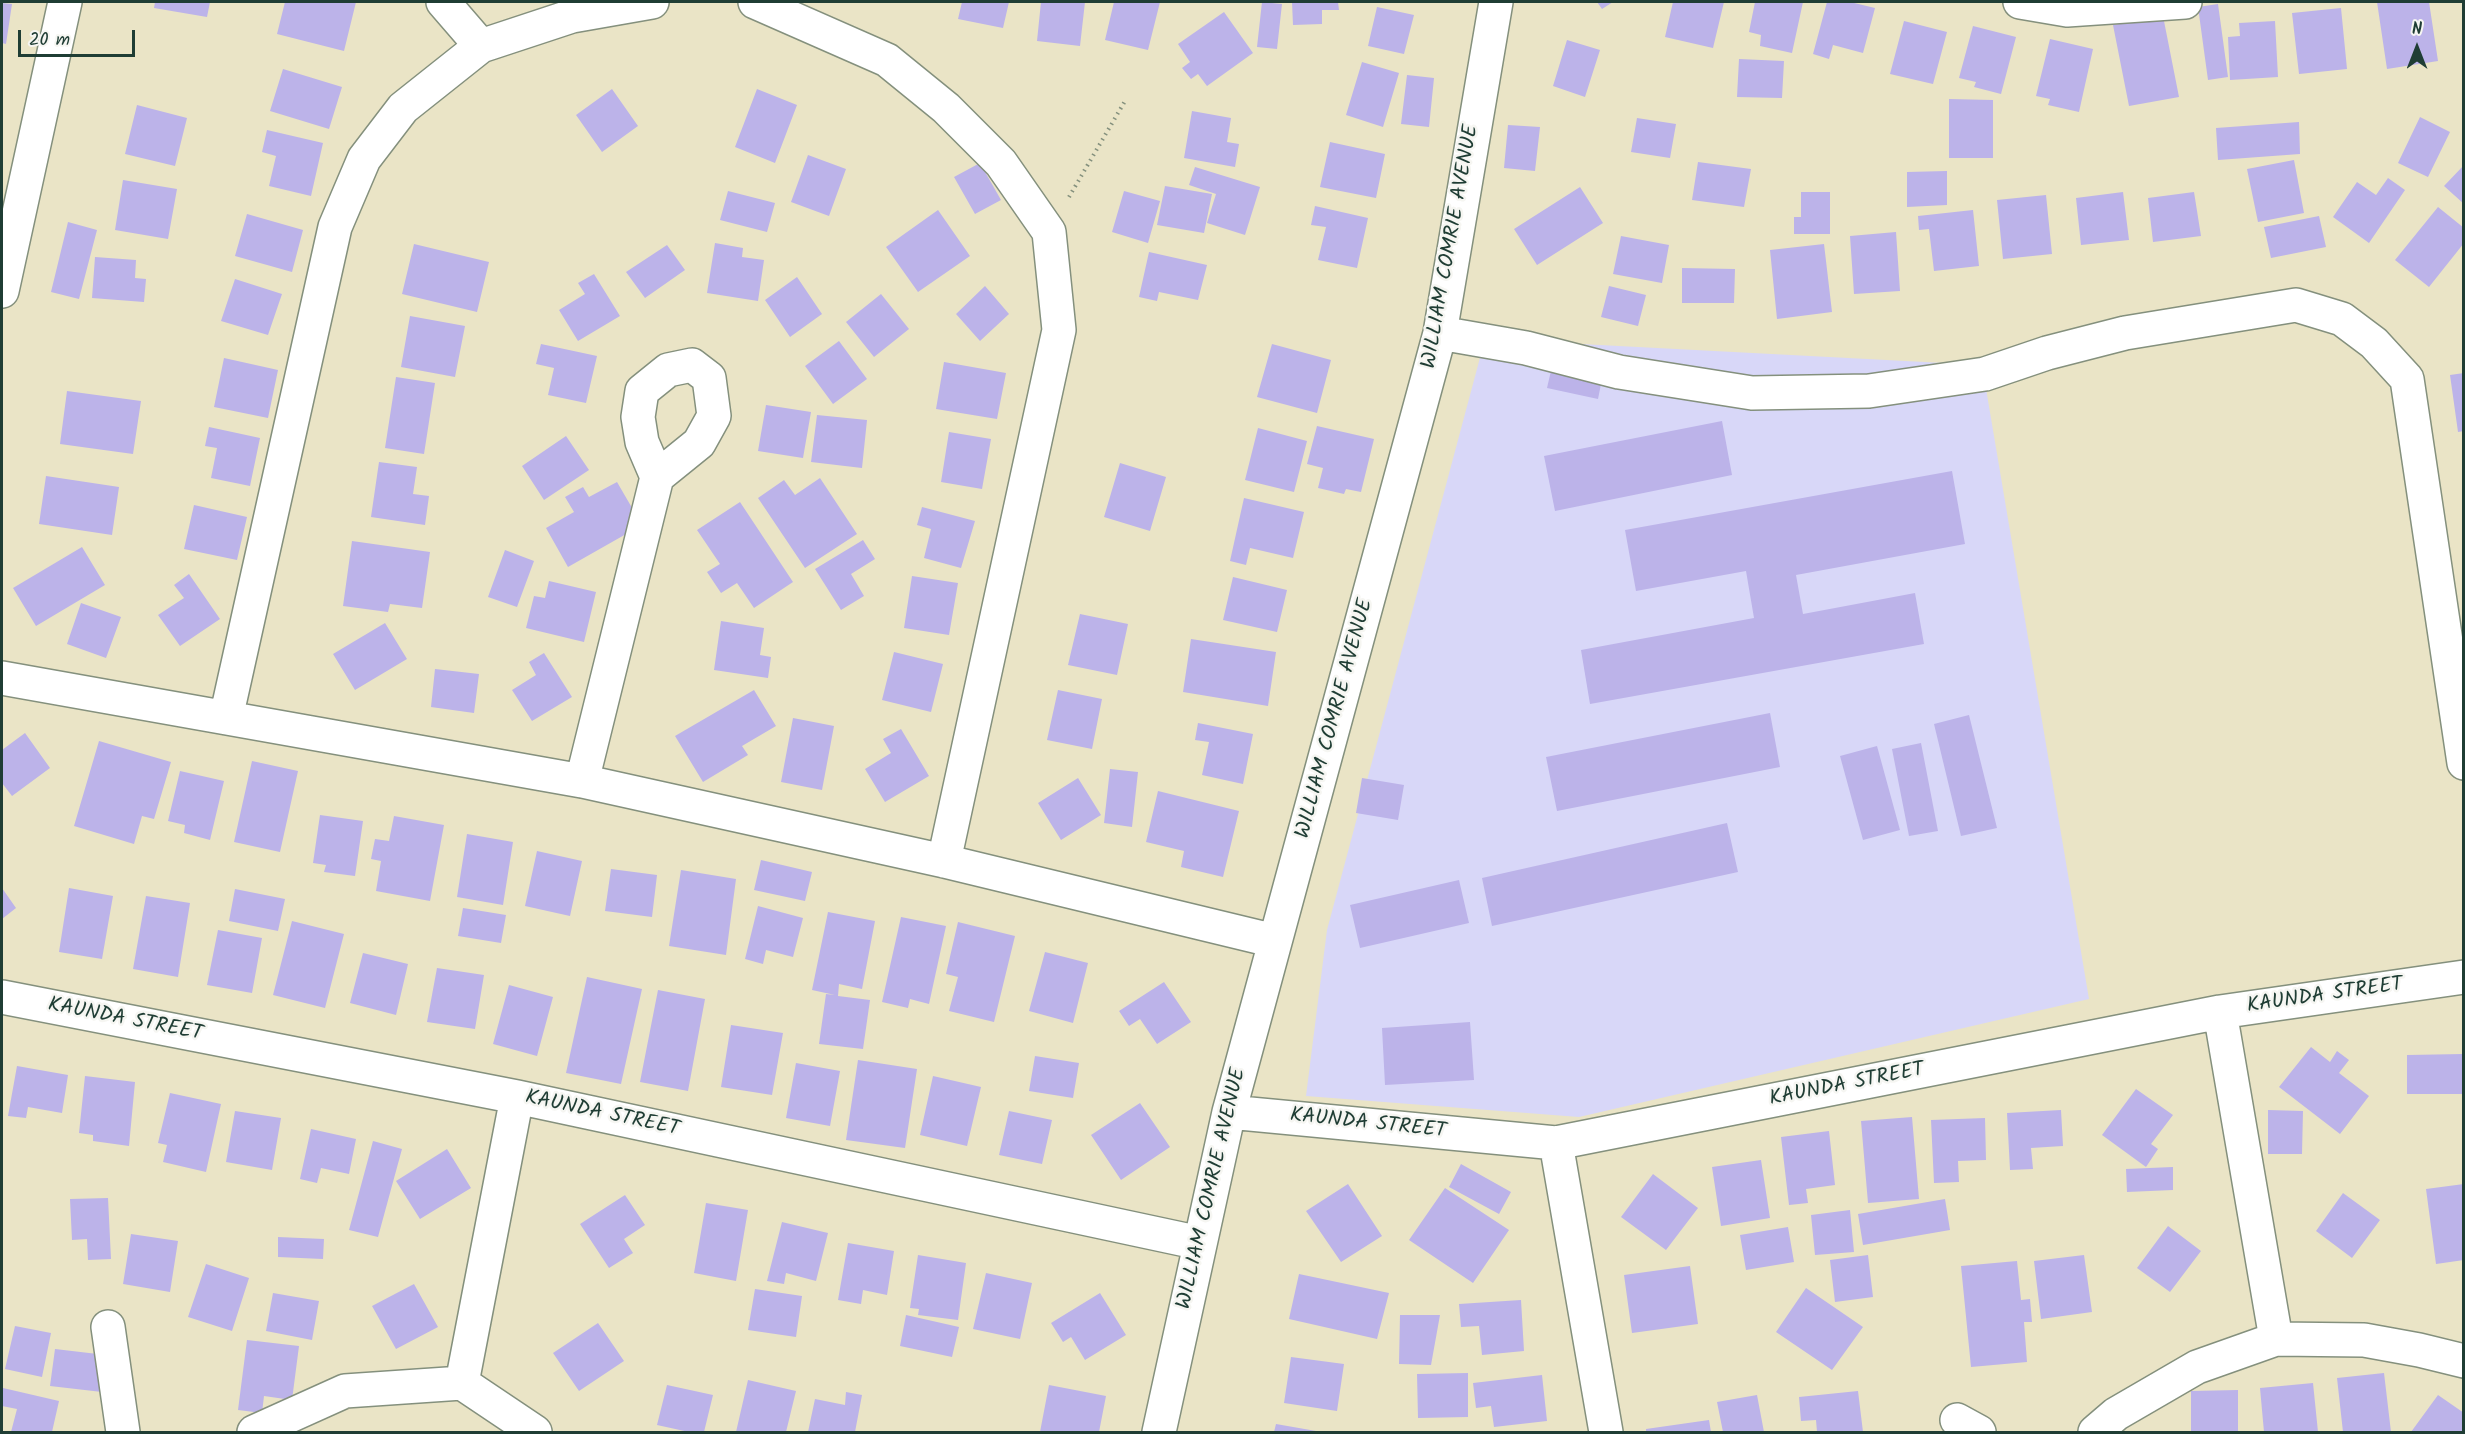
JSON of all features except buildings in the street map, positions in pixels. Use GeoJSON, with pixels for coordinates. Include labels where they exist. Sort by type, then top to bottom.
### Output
{"type":"FeatureCollection","features":[{"type":"Feature","properties":{"kind":"street"},"geometry":{"type":"LineString","coordinates":[[2,291],[65,2]]}},
{"type":"Feature","properties":{"kind":"street"},"geometry":{"type":"LineString","coordinates":[[443,2],[481,46]]}},
{"type":"Feature","properties":{"kind":"street"},"geometry":{"type":"LineString","coordinates":[[226,718],[335,227],[364,159],[403,108],[481,46],[572,16],[652,2]]}},
{"type":"Feature","properties":{"kind":"street"},"geometry":{"type":"LineString","coordinates":[[755,2],[887,60],[946,108],[1001,164],[1049,232],[1059,330],[944,861]]}},
{"type":"Feature","properties":{"kind":"street","name":"WILLIAM COMRIE AVENUE"},"geometry":{"type":"LineString","coordinates":[[1159,1432],[1229,1112],[1440,333],[1496,2]]}},
{"type":"Feature","properties":{"kind":"street"},"geometry":{"type":"LineString","coordinates":[[2020,2],[2067,10],[2186,2]]}},
{"type":"Feature","properties":{"kind":"street"},"geometry":{"type":"LineString","coordinates":[[1440,333],[1526,348],[1619,372],[1764,393],[1869,391],[1985,374],[2047,353],[2125,333],[2296,305],[2342,319],[2374,343],[2407,379],[2463,763]]}},
{"type":"Feature","properties":{"kind":"street"},"geometry":{"type":"LineString","coordinates":[[582,781],[657,477]]}},
{"type":"Feature","properties":{"kind":"street"},"geometry":{"type":"LineString","coordinates":[[2,678],[582,781],[944,861],[1275,941]]}},
{"type":"Feature","properties":{"kind":"street","name":"KAUNDA STREET"},"geometry":{"type":"LineString","coordinates":[[1229,1112],[1556,1143],[2220,1012],[2463,977]]}},
{"type":"Feature","properties":{"kind":"street","name":"KAUNDA STREET"},"geometry":{"type":"LineString","coordinates":[[2,997],[517,1097],[1200,1243]]}},
{"type":"Feature","properties":{"kind":"street"},"geometry":{"type":"LineString","coordinates":[[2220,1012],[2277,1338]]}},
{"type":"Feature","properties":{"kind":"street"},"geometry":{"type":"LineString","coordinates":[[462,1383],[517,1097]]}},
{"type":"Feature","properties":{"kind":"street"},"geometry":{"type":"LineString","coordinates":[[1556,1143],[1606,1432]]}},
{"type":"Feature","properties":{"kind":"street"},"geometry":{"type":"LineString","coordinates":[[108,1327],[123,1432]]}},
{"type":"Feature","properties":{"kind":"street"},"geometry":{"type":"LineString","coordinates":[[2096,1432],[2116,1414],[2197,1367],[2277,1338],[2364,1340],[2463,1361]]}},
{"type":"Feature","properties":{"kind":"street"},"geometry":{"type":"LineString","coordinates":[[254,1432],[345,1391],[462,1383],[535,1432]]}},
{"type":"Feature","properties":{"kind":"path"},"geometry":{"type":"LineString","coordinates":[[1049,232],[1125,101]]}},
{"type":"Feature","properties":{"kind":"shaded area"},"geometry":{"type":"Polygon","coordinates":[[[1485,339],[1982,365],[2089,999],[1579,1117],[1306,1096],[1327,930],[1485,339]]]}}]}
